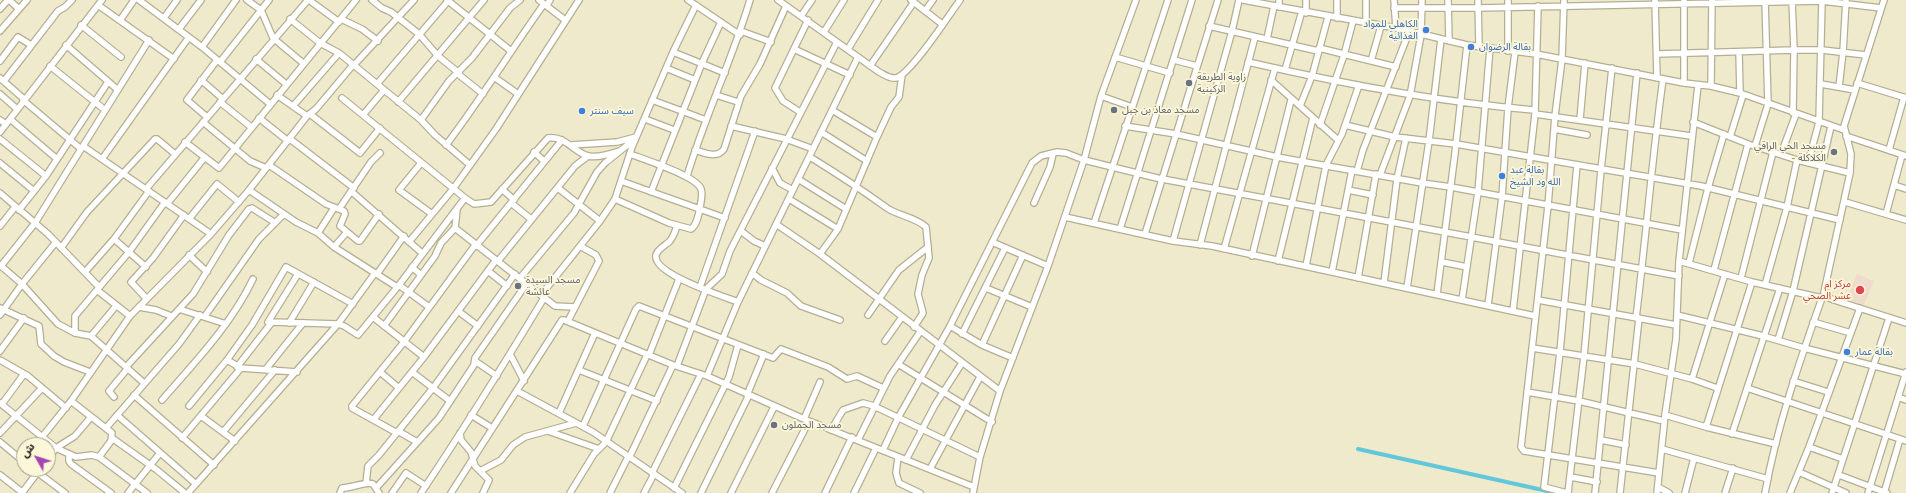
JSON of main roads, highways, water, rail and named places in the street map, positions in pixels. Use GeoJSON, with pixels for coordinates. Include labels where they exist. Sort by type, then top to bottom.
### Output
{"type":"FeatureCollection","features":[{"type":"Feature","properties":{"kind":"waterway"},"geometry":{"type":"LineString","coordinates":[[1358,449],[1556,493]]}},
{"type":"Feature","properties":{"kind":"place","name":"الكاهلي للمواد الغذائية"},"geometry":{"type":"Point","coordinates":[1426,30]}},
{"type":"Feature","properties":{"kind":"place","name":"بقالة الرضوان"},"geometry":{"type":"Point","coordinates":[1471,47]}},
{"type":"Feature","properties":{"kind":"place","name":"زاوية الطريقة الركينية"},"geometry":{"type":"Point","coordinates":[1189,83]}},
{"type":"Feature","properties":{"kind":"place","name":"مسجد معاذ بن جبل"},"geometry":{"type":"Point","coordinates":[1114,110]}},
{"type":"Feature","properties":{"kind":"place","name":"سيف سنتر"},"geometry":{"type":"Point","coordinates":[582,111]}},
{"type":"Feature","properties":{"kind":"place","name":"مسجد الحي الراقي - الكلاكلة"},"geometry":{"type":"Point","coordinates":[1834,152]}},
{"type":"Feature","properties":{"kind":"place","name":"بقالة عبد الله ود الشيخ"},"geometry":{"type":"Point","coordinates":[1502,176]}},
{"type":"Feature","properties":{"kind":"place","name":"مسجد السيدة عائشة"},"geometry":{"type":"Point","coordinates":[518,286]}},
{"type":"Feature","properties":{"kind":"place","name":"مركز ام عشر الصحي"},"geometry":{"type":"Point","coordinates":[1860,290]}},
{"type":"Feature","properties":{"kind":"place","name":"بقالة عمار"},"geometry":{"type":"Point","coordinates":[1847,352]}},
{"type":"Feature","properties":{"kind":"place","name":"مسجد الجملون"},"geometry":{"type":"Point","coordinates":[774,425]}}]}
